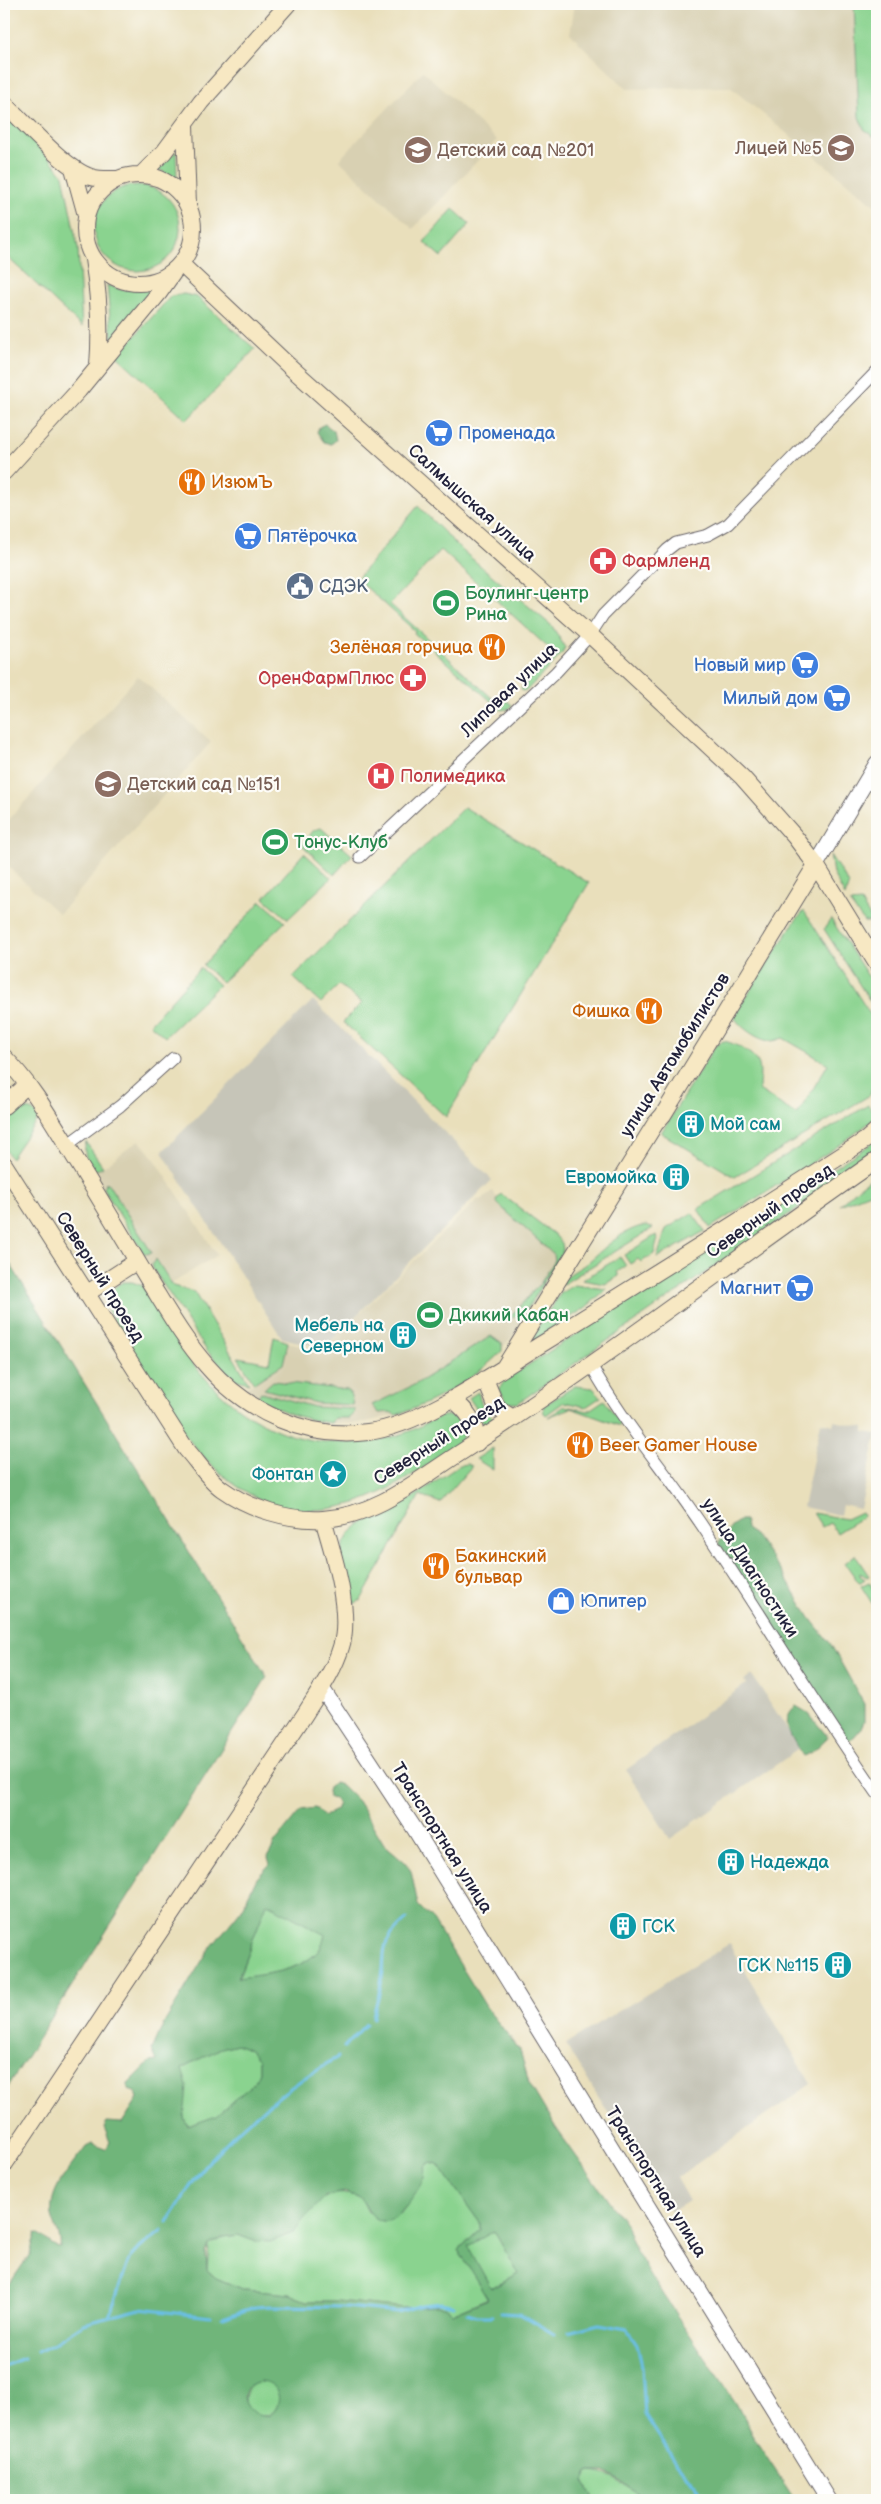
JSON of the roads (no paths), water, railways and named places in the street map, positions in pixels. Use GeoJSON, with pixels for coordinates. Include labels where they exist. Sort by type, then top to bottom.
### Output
{"type":"FeatureCollection","features":[{"type":"Feature","properties":{"kind":"main road"},"geometry":{"type":"LineString","coordinates":[[141,174],[185,126],[200,102],[288,4]]}},
{"type":"Feature","properties":{"kind":"main road"},"geometry":{"type":"LineString","coordinates":[[4,103],[73,168],[90,177],[102,180],[141,174],[160,179],[176,189],[188,204]]}},
{"type":"Feature","properties":{"kind":"main road"},"geometry":{"type":"LineString","coordinates":[[4,472],[98,366],[159,293],[191,245],[194,224],[188,204],[185,126]]}},
{"type":"Feature","properties":{"kind":"main road"},"geometry":{"type":"LineString","coordinates":[[73,168],[86,215],[85,238],[93,259],[100,305],[101,333],[98,366]]}},
{"type":"Feature","properties":{"kind":"main road"},"geometry":{"type":"LineString","coordinates":[[86,215],[93,200],[104,187],[118,179]]}},
{"type":"Feature","properties":{"kind":"main road"},"geometry":{"type":"LineString","coordinates":[[93,259],[109,275],[131,283],[154,282],[178,267]]}},
{"type":"Feature","properties":{"kind":"main road","name":"Салмышская улица"},"geometry":{"type":"LineString","coordinates":[[178,267],[590,635],[742,777],[796,837],[816,865],[877,964]]}},
{"type":"Feature","properties":{"kind":"main road","name":"улица Автомобилистов"},"geometry":{"type":"LineString","coordinates":[[505,1366],[655,1124],[663,1115],[816,865]]}},
{"type":"Feature","properties":{"kind":"main road","name":"Северный проезд"},"geometry":{"type":"LineString","coordinates":[[4,1057],[27,1085],[67,1145],[177,1326],[205,1364],[241,1400],[282,1422],[311,1430],[366,1433],[402,1423],[452,1399],[713,1238],[877,1130]]}},
{"type":"Feature","properties":{"kind":"main road"},"geometry":{"type":"LineString","coordinates":[[4,1106],[27,1085]]}},
{"type":"Feature","properties":{"kind":"main road","name":"Северный проезд"},"geometry":{"type":"LineString","coordinates":[[4,1164],[186,1449],[221,1488],[253,1506],[287,1517],[323,1519],[346,1516],[383,1501],[431,1474],[591,1365],[761,1240],[877,1160]]}},
{"type":"Feature","properties":{"kind":"main road"},"geometry":{"type":"LineString","coordinates":[[86,1294],[137,1261]]}},
{"type":"Feature","properties":{"kind":"main road"},"geometry":{"type":"LineString","coordinates":[[486,1379],[497,1408],[513,1418]]}},
{"type":"Feature","properties":{"kind":"main road"},"geometry":{"type":"LineString","coordinates":[[452,1399],[465,1408],[475,1427],[477,1443]]}},
{"type":"Feature","properties":{"kind":"main road"},"geometry":{"type":"LineString","coordinates":[[4,2165],[321,1687],[342,1645],[344,1631],[339,1579],[323,1519]]}},
{"type":"Feature","properties":{"kind":"street","name":"Липовая улица"},"geometry":{"type":"LineString","coordinates":[[360,857],[500,723],[523,704],[590,635],[603,615],[667,550],[676,543],[708,535],[728,524],[877,371]]}},
{"type":"Feature","properties":{"kind":"street","name":"улица Автомобилистов"},"geometry":{"type":"LineString","coordinates":[[816,865],[877,763]]}},
{"type":"Feature","properties":{"kind":"street"},"geometry":{"type":"LineString","coordinates":[[67,1145],[120,1106],[173,1058]]}},
{"type":"Feature","properties":{"kind":"street","name":"улица Диагностики"},"geometry":{"type":"LineString","coordinates":[[591,1365],[608,1395],[668,1475],[877,1793]]}},
{"type":"Feature","properties":{"kind":"street","name":"Транспортная улица"},"geometry":{"type":"LineString","coordinates":[[321,1687],[414,1828],[830,2500]]}},
{"type":"Feature","properties":{"kind":"waterway"},"geometry":{"type":"LineString","coordinates":[[373,2018],[381,1984],[387,1943],[390,1936],[407,1919]]}},
{"type":"Feature","properties":{"kind":"waterway"},"geometry":{"type":"LineString","coordinates":[[344,2047],[366,2024]]}},
{"type":"Feature","properties":{"kind":"waterway"},"geometry":{"type":"LineString","coordinates":[[168,2222],[199,2173],[233,2136],[266,2106],[303,2079],[338,2057]]}},
{"type":"Feature","properties":{"kind":"waterway"},"geometry":{"type":"LineString","coordinates":[[109,2317],[129,2260],[141,2247],[162,2231]]}},
{"type":"Feature","properties":{"kind":"waterway"},"geometry":{"type":"LineString","coordinates":[[222,2318],[255,2307],[272,2306],[345,2307],[398,2312],[422,2305],[441,2303],[454,2306]]}},
{"type":"Feature","properties":{"kind":"waterway"},"geometry":{"type":"LineString","coordinates":[[37,2352],[52,2345],[84,2324],[140,2309],[211,2317]]}},
{"type":"Feature","properties":{"kind":"waterway"},"geometry":{"type":"LineString","coordinates":[[467,2313],[477,2316],[492,2316]]}},
{"type":"Feature","properties":{"kind":"waterway"},"geometry":{"type":"LineString","coordinates":[[501,2313],[520,2314],[554,2334]]}},
{"type":"Feature","properties":{"kind":"waterway"},"geometry":{"type":"LineString","coordinates":[[568,2332],[599,2324],[627,2329],[637,2344],[642,2366],[645,2415],[677,2464],[708,2500]]}},
{"type":"Feature","properties":{"kind":"waterway"},"geometry":{"type":"LineString","coordinates":[[4,2366],[24,2358]]}},
{"type":"Feature","properties":{"kind":"place","name":"Лицей №5"},"geometry":{"type":"Point","coordinates":[841,148]}},
{"type":"Feature","properties":{"kind":"place","name":"Детский сад №201"},"geometry":{"type":"Point","coordinates":[418,150]}},
{"type":"Feature","properties":{"kind":"place","name":"Променада"},"geometry":{"type":"Point","coordinates":[439,433]}},
{"type":"Feature","properties":{"kind":"place","name":"ИзюмЪ"},"geometry":{"type":"Point","coordinates":[192,482]}},
{"type":"Feature","properties":{"kind":"place","name":"Пятёрочка"},"geometry":{"type":"Point","coordinates":[248,536]}},
{"type":"Feature","properties":{"kind":"place","name":"Фармленд"},"geometry":{"type":"Point","coordinates":[603,561]}},
{"type":"Feature","properties":{"kind":"place","name":"СДЭК"},"geometry":{"type":"Point","coordinates":[300,586]}},
{"type":"Feature","properties":{"kind":"place","name":"Боулинг-центр Рина"},"geometry":{"type":"Point","coordinates":[446,603]}},
{"type":"Feature","properties":{"kind":"place","name":"Зелёная горчица"},"geometry":{"type":"Point","coordinates":[492,647]}},
{"type":"Feature","properties":{"kind":"place","name":"Новый мир"},"geometry":{"type":"Point","coordinates":[805,665]}},
{"type":"Feature","properties":{"kind":"place","name":"ОренФармПлюс"},"geometry":{"type":"Point","coordinates":[413,678]}},
{"type":"Feature","properties":{"kind":"place","name":"Милый дом"},"geometry":{"type":"Point","coordinates":[837,698]}},
{"type":"Feature","properties":{"kind":"place","name":"Полимедика"},"geometry":{"type":"Point","coordinates":[381,776]}},
{"type":"Feature","properties":{"kind":"place","name":"Детский сад №151"},"geometry":{"type":"Point","coordinates":[108,784]}},
{"type":"Feature","properties":{"kind":"place","name":"Тонус-Клуб"},"geometry":{"type":"Point","coordinates":[275,842]}},
{"type":"Feature","properties":{"kind":"place","name":"Фишка"},"geometry":{"type":"Point","coordinates":[649,1011]}},
{"type":"Feature","properties":{"kind":"place","name":"Мой сам"},"geometry":{"type":"Point","coordinates":[691,1124]}},
{"type":"Feature","properties":{"kind":"place","name":"Евромойка"},"geometry":{"type":"Point","coordinates":[676,1177]}},
{"type":"Feature","properties":{"kind":"place","name":"Магнит"},"geometry":{"type":"Point","coordinates":[800,1288]}},
{"type":"Feature","properties":{"kind":"place","name":"Дкикий Кабан"},"geometry":{"type":"Point","coordinates":[430,1315]}},
{"type":"Feature","properties":{"kind":"place","name":"Мебель на Северном"},"geometry":{"type":"Point","coordinates":[403,1335]}},
{"type":"Feature","properties":{"kind":"place","name":"Beer Gamer House"},"geometry":{"type":"Point","coordinates":[580,1445]}},
{"type":"Feature","properties":{"kind":"place","name":"Фонтан"},"geometry":{"type":"Point","coordinates":[333,1474]}},
{"type":"Feature","properties":{"kind":"place","name":"Бакинский бульвар"},"geometry":{"type":"Point","coordinates":[436,1566]}},
{"type":"Feature","properties":{"kind":"place","name":"Юпитер"},"geometry":{"type":"Point","coordinates":[561,1601]}},
{"type":"Feature","properties":{"kind":"place","name":"Надежда"},"geometry":{"type":"Point","coordinates":[731,1862]}},
{"type":"Feature","properties":{"kind":"place","name":"ГСК"},"geometry":{"type":"Point","coordinates":[623,1926]}},
{"type":"Feature","properties":{"kind":"place","name":"ГСК №115"},"geometry":{"type":"Point","coordinates":[838,1965]}}]}
